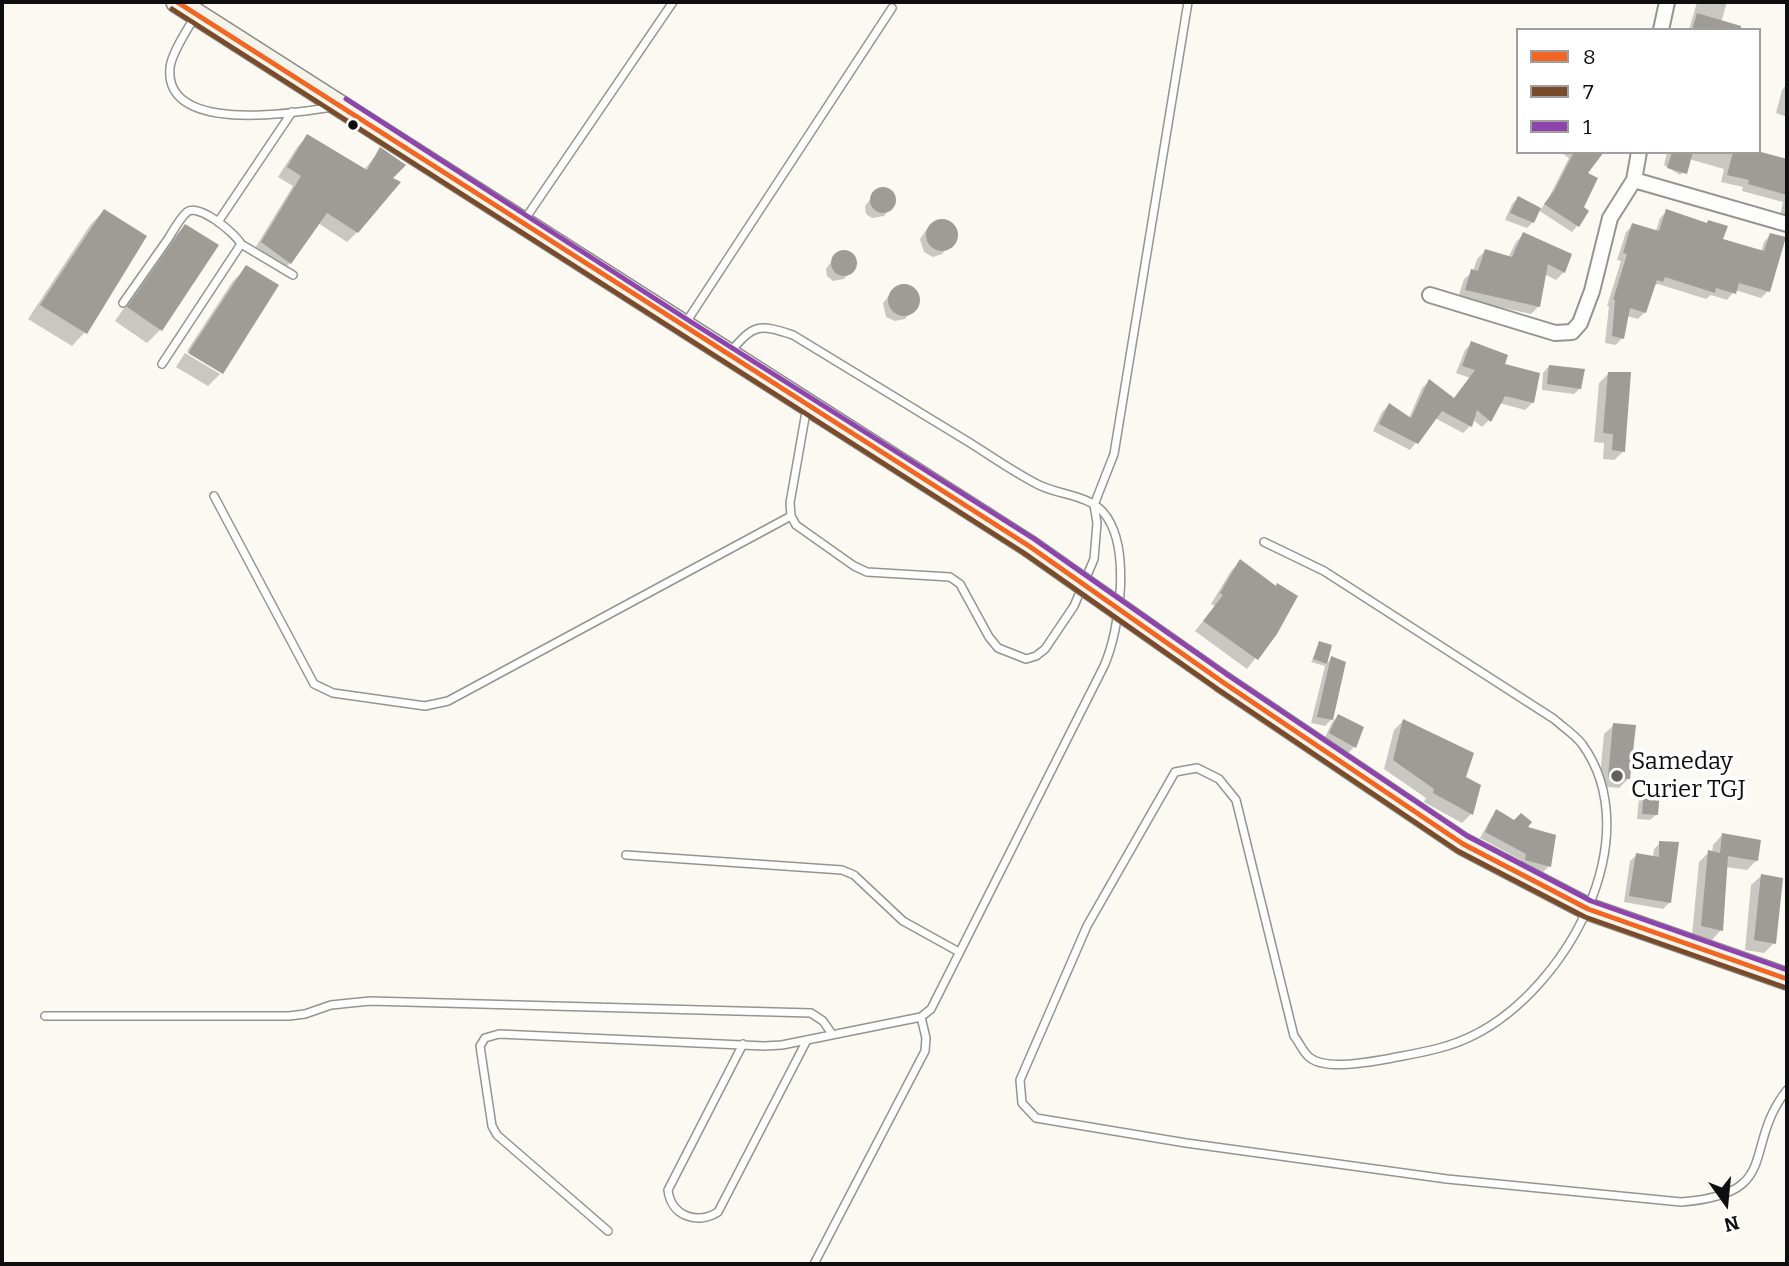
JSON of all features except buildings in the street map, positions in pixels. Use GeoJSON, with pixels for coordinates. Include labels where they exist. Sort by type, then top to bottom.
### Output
{"type":"FeatureCollection","features":[{"type":"Feature","properties":{"kind":"main road"},"geometry":{"type":"LineString","coordinates":[[177,2],[1029,546],[1224,683],[1462,844],[1588,909],[1787,979]]}},
{"type":"Feature","properties":{"kind":"street"},"geometry":{"type":"LineString","coordinates":[[1661,28],[1667,2]]}},
{"type":"Feature","properties":{"kind":"street"},"geometry":{"type":"LineString","coordinates":[[1430,295],[1555,333],[1572,332],[1580,323],[1592,291],[1610,218],[1634,180],[1639,154]]}},
{"type":"Feature","properties":{"kind":"street"},"geometry":{"type":"LineString","coordinates":[[1634,180],[1787,224]]}},
{"type":"Feature","properties":{"kind":"lane"},"geometry":{"type":"LineString","coordinates":[[523,223],[673,2]]}},
{"type":"Feature","properties":{"kind":"lane"},"geometry":{"type":"LineString","coordinates":[[807,406],[790,503],[791,516],[796,525],[854,566],[867,572],[950,577],[960,584],[989,637],[998,648],[1026,659],[1045,649],[1074,606],[1094,559],[1097,523],[1094,505],[1114,454],[1188,2]]}},
{"type":"Feature","properties":{"kind":"lane"},"geometry":{"type":"LineString","coordinates":[[683,327],[892,8]]}},
{"type":"Feature","properties":{"kind":"lane"},"geometry":{"type":"LineString","coordinates":[[197,15],[169,67],[177,96],[196,109],[225,115],[341,106]]}},
{"type":"Feature","properties":{"kind":"lane"},"geometry":{"type":"LineString","coordinates":[[218,222],[292,111]]}},
{"type":"Feature","properties":{"kind":"lane"},"geometry":{"type":"LineString","coordinates":[[123,303],[188,211],[199,210],[237,237],[241,244],[293,275]]}},
{"type":"Feature","properties":{"kind":"lane"},"geometry":{"type":"LineString","coordinates":[[162,364],[241,244]]}},
{"type":"Feature","properties":{"kind":"lane"},"geometry":{"type":"LineString","coordinates":[[608,1231],[497,1135],[492,1126],[480,1046],[485,1038],[499,1034],[782,1045],[921,1017],[931,1009],[1112,648],[1117,629],[1120,560],[1110,523],[1094,505],[1040,485],[793,335],[774,328],[758,328],[749,331],[727,355]]}},
{"type":"Feature","properties":{"kind":"lane"},"geometry":{"type":"LineString","coordinates":[[214,496],[314,684],[333,692],[425,706],[448,701],[791,516]]}},
{"type":"Feature","properties":{"kind":"lane"},"geometry":{"type":"LineString","coordinates":[[1264,542],[1324,571],[1554,719],[1582,743],[1598,775],[1607,808],[1607,836],[1602,869],[1588,909],[1553,970],[1535,989],[1475,1035],[1436,1049],[1366,1063],[1331,1065],[1310,1059],[1294,1036],[1236,800],[1219,779],[1198,768],[1175,772],[1087,926],[1020,1080],[1022,1103],[1036,1118],[1186,1143],[1447,1179],[1681,1202],[1707,1200],[1742,1186],[1752,1175],[1769,1120],[1777,1102],[1787,1090]]}},
{"type":"Feature","properties":{"kind":"lane"},"geometry":{"type":"LineString","coordinates":[[626,855],[842,870],[855,875],[903,921],[960,951]]}},
{"type":"Feature","properties":{"kind":"lane"},"geometry":{"type":"LineString","coordinates":[[45,1016],[289,1016],[305,1014],[331,1005],[370,1001],[811,1013],[823,1021],[832,1034]]}},
{"type":"Feature","properties":{"kind":"lane"},"geometry":{"type":"LineString","coordinates":[[814,1264],[925,1051],[926,1038],[921,1017]]}},
{"type":"Feature","properties":{"kind":"lane"},"geometry":{"type":"LineString","coordinates":[[743,1044],[668,1190],[670,1201],[677,1210],[696,1219],[707,1219],[718,1212],[807,1040]]}},
{"type":"Feature","properties":{"kind":"transit line","name":"8"},"geometry":{"type":"LineString","coordinates":[[177,2],[1029,546],[1224,683],[1463,844],[1588,909],[1787,979]]}},
{"type":"Feature","properties":{"kind":"transit line","name":"7"},"geometry":{"type":"LineString","coordinates":[[172,9],[1024,553],[1219,690],[1458,851],[1585,917],[1784,987]]}},
{"type":"Feature","properties":{"kind":"transit line","name":"1"},"geometry":{"type":"LineString","coordinates":[[346,99],[1034,539],[1229,676],[1467,836],[1591,901],[1787,970]]}},
{"type":"Feature","properties":{"kind":"place","name":"Sameday Curier TGJ"},"geometry":{"type":"Point","coordinates":[1617,776]}}]}
